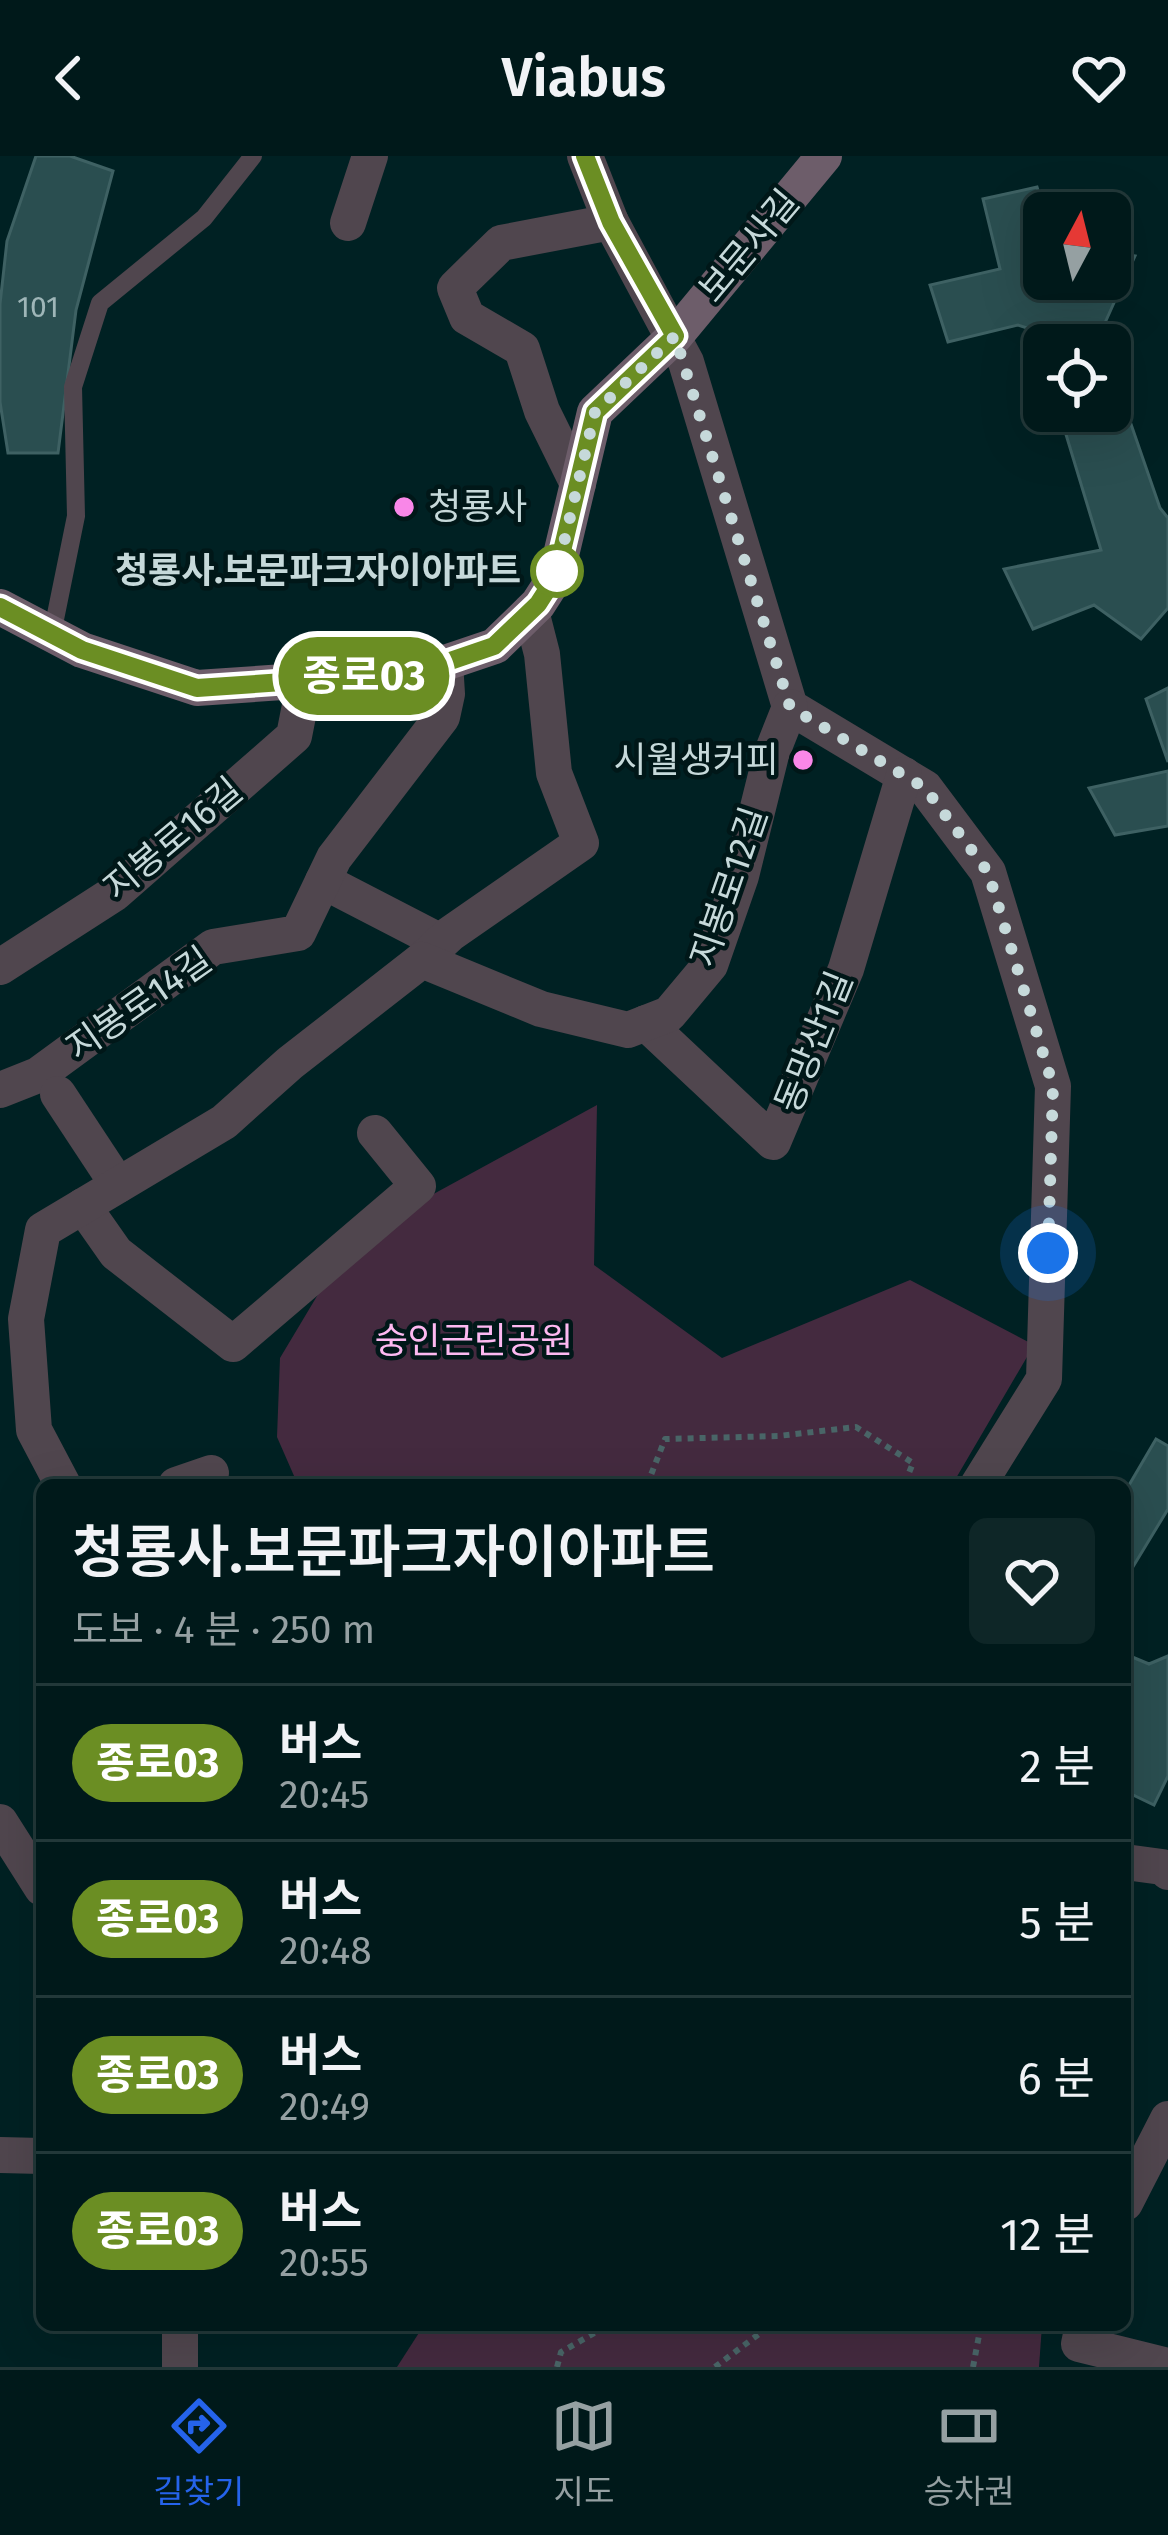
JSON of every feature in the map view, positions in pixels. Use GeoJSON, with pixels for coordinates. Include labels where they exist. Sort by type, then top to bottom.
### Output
{"type":"FeatureCollection","features":[{"type":"Feature","properties":{"kind":"street"},"geometry":{"type":"LineString","coordinates":[[348,223],[370,156]]}},
{"type":"Feature","properties":{"kind":"street"},"geometry":{"type":"LineString","coordinates":[[585,156],[611,222],[675,336],[790,707],[925,788],[988,872],[1053,1086],[1044,1378],[982,1479]]}},
{"type":"Feature","properties":{"kind":"street","name":"보문사길"},"geometry":{"type":"LineString","coordinates":[[0,607],[82,650],[197,688],[415,673],[494,646],[530,611],[556,576],[595,412],[675,336],[824,156]]}},
{"type":"Feature","properties":{"kind":"street"},"geometry":{"type":"LineString","coordinates":[[578,484],[542,411],[522,349],[467,316],[455,288],[501,243],[611,222]]}},
{"type":"Feature","properties":{"kind":"street"},"geometry":{"type":"LineString","coordinates":[[60,1479],[34,1430],[26,1319],[43,1230],[224,1122],[290,1063],[432,951],[581,843],[554,773],[542,654],[530,611]]}},
{"type":"Feature","properties":{"kind":"street","name":"지봉로14길"},"geometry":{"type":"LineString","coordinates":[[0,1090],[38,1076],[212,947],[298,933],[334,858],[442,717],[447,694],[445,663]]}},
{"type":"Feature","properties":{"kind":"street","name":"지봉로16길"},"geometry":{"type":"LineString","coordinates":[[0,967],[115,893],[294,736],[305,680]]}},
{"type":"Feature","properties":{"kind":"street","name":"지봉로12길"},"geometry":{"type":"LineString","coordinates":[[646,1023],[669,1014],[710,965],[741,876],[771,754],[790,707]]}},
{"type":"Feature","properties":{"kind":"street","name":"동망산1길"},"geometry":{"type":"LineString","coordinates":[[646,1023],[773,1142],[846,969],[904,775]]}},
{"type":"Feature","properties":{"kind":"street"},"geometry":{"type":"LineString","coordinates":[[323,881],[432,951],[541,1009],[628,1030],[646,1023]]}},
{"type":"Feature","properties":{"kind":"street"},"geometry":{"type":"LineString","coordinates":[[58,1094],[118,1185]]}},
{"type":"Feature","properties":{"kind":"street"},"geometry":{"type":"LineString","coordinates":[[82,1206],[116,1253],[233,1344],[418,1186],[375,1132]]}},
{"type":"Feature","properties":{"kind":"street"},"geometry":{"type":"LineString","coordinates":[[0,1822],[36,1879]]}},
{"type":"Feature","properties":{"kind":"street"},"geometry":{"type":"LineString","coordinates":[[1131,1863],[1168,1872]]}},
{"type":"Feature","properties":{"kind":"street"},"geometry":{"type":"LineString","coordinates":[[1144,2189],[1168,2119]]}},
{"type":"Feature","properties":{"kind":"street"},"geometry":{"type":"LineString","coordinates":[[0,2155],[36,2156]]}},
{"type":"Feature","properties":{"kind":"street"},"geometry":{"type":"LineString","coordinates":[[180,2331],[180,2367]]}},
{"type":"Feature","properties":{"kind":"street"},"geometry":{"type":"LineString","coordinates":[[1082,2331],[1079,2344],[1168,2366]]}},
{"type":"Feature","properties":{"kind":"lane"},"geometry":{"type":"LineString","coordinates":[[52,634],[76,516],[73,387],[100,303],[204,218],[253,156]]}},
{"type":"Feature","properties":{"kind":"path"},"geometry":{"type":"LineString","coordinates":[[649,1479],[665,1439],[778,1436],[856,1427],[913,1463],[906,1479]]}},
{"type":"Feature","properties":{"kind":"path"},"geometry":{"type":"LineString","coordinates":[[557,2367],[561,2352],[598,2331]]}},
{"type":"Feature","properties":{"kind":"path"},"geometry":{"type":"LineString","coordinates":[[720,2366],[764,2331]]}},
{"type":"Feature","properties":{"kind":"path"},"geometry":{"type":"LineString","coordinates":[[973,2367],[980,2331]]}},
{"type":"Feature","properties":{"kind":"green space","name":"숭인근린공원"},"geometry":{"type":"Polygon","coordinates":[[[597,1105],[594,1265],[722,1358],[910,1280],[1034,1345],[956,1479],[295,1479],[277,1437],[280,1358],[329,1276],[417,1203],[597,1105]]]}},
{"type":"Feature","properties":{"kind":"green space"},"geometry":{"type":"Polygon","coordinates":[[[420,2331],[1042,2331],[1039,2367],[397,2367],[420,2331]]]}},
{"type":"Feature","properties":{"kind":"building"},"geometry":{"type":"Polygon","coordinates":[[[36,156],[70,156],[113,171],[76,310],[58,453],[8,453],[0,402],[0,304],[7,241],[36,156]]]}},
{"type":"Feature","properties":{"kind":"building"},"geometry":{"type":"Polygon","coordinates":[[[1037,187],[1039,192],[1023,192],[1023,300],[1115,300],[1104,324],[1023,324],[948,342],[930,285],[1000,269],[983,199],[1037,187]]]}},
{"type":"Feature","properties":{"kind":"building"},"geometry":{"type":"Polygon","coordinates":[[[1131,424],[1160,508],[1168,518],[1168,608],[1141,639],[1094,605],[1033,629],[1004,569],[1101,550],[1065,432],[1131,432],[1131,424]]]}},
{"type":"Feature","properties":{"kind":"building"},"geometry":{"type":"Polygon","coordinates":[[[1168,688],[1168,762],[1146,699],[1168,688]]]}},
{"type":"Feature","properties":{"kind":"building"},"geometry":{"type":"Polygon","coordinates":[[[1168,771],[1168,826],[1115,835],[1089,788],[1168,771]]]}},
{"type":"Feature","properties":{"kind":"building"},"geometry":{"type":"Polygon","coordinates":[[[1156,1439],[1168,1446],[1168,1509],[1131,1570],[1131,1482],[1156,1439]]]}},
{"type":"Feature","properties":{"kind":"building"},"geometry":{"type":"Polygon","coordinates":[[[1131,1656],[1149,1664],[1168,1656],[1168,1776],[1154,1805],[1131,1794],[1131,1656]]]}},
{"type":"Feature","properties":{"kind":"bus line","name":"종로03"},"geometry":{"type":"LineString","coordinates":[[0,607],[82,650],[197,688],[415,673],[494,646],[538,604],[556,576],[595,412],[675,336],[611,222],[585,156]]}},
{"type":"Feature","properties":{"kind":"place","name":"청룡사"},"geometry":{"type":"Point","coordinates":[404,507]}},
{"type":"Feature","properties":{"kind":"place","name":"청룡사.보문파크자이아파트"},"geometry":{"type":"Point","coordinates":[557,571]}},
{"type":"Feature","properties":{"kind":"place","name":"시월생커피"},"geometry":{"type":"Point","coordinates":[803,760]}},
{"type":"Feature","properties":{"kind":"route"},"geometry":{"type":"LineString","coordinates":[[557,571],[556,576],[595,412],[675,336],[790,707],[925,788],[988,872],[1053,1086],[1048,1253]]}}]}
